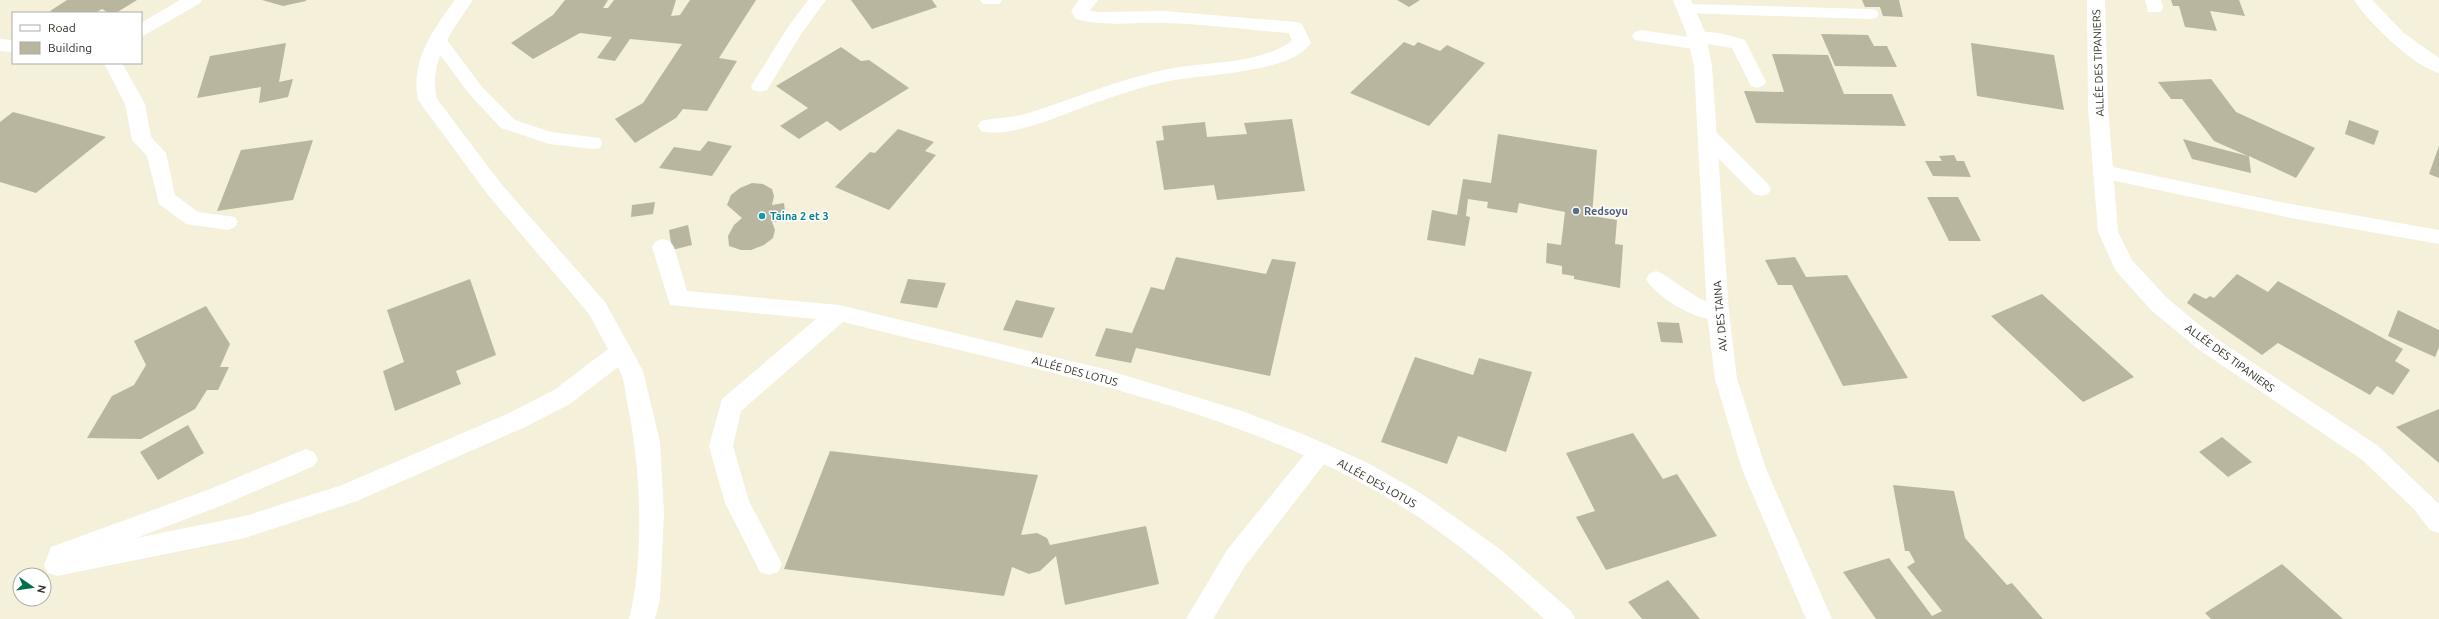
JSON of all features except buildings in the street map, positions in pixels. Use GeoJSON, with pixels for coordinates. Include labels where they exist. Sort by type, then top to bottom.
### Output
{"type":"FeatureCollection","features":[{"type":"Feature","properties":{"kind":"street"},"geometry":{"type":"LineString","coordinates":[[142,30],[193,0]]}},
{"type":"Feature","properties":{"kind":"street"},"geometry":{"type":"LineString","coordinates":[[464,0],[448,21],[438,40],[427,68],[423,87],[428,100],[495,190],[597,308],[632,371],[648,442],[652,513],[646,599],[642,619]]}},
{"type":"Feature","properties":{"kind":"street"},"geometry":{"type":"LineString","coordinates":[[760,86],[794,31],[817,0]]}},
{"type":"Feature","properties":{"kind":"street"},"geometry":{"type":"LineString","coordinates":[[988,126],[1030,120],[1087,99],[1163,76],[1266,60],[1285,55],[1302,43],[1296,28],[1164,18],[1099,18],[1082,15],[1080,11],[1089,0]]}},
{"type":"Feature","properties":{"kind":"street","name":"ALLÉE DES TIPANIERS"},"geometry":{"type":"LineString","coordinates":[[2096,0],[2098,107],[2108,232],[2124,265],[2159,304],[2206,343],[2369,452],[2431,507],[2439,522]]}},
{"type":"Feature","properties":{"kind":"street"},"geometry":{"type":"LineString","coordinates":[[2363,0],[2374,15],[2401,40],[2439,67]]}},
{"type":"Feature","properties":{"kind":"street","name":"AV. DES TAINA"},"geometry":{"type":"LineString","coordinates":[[1685,5],[1698,40],[1703,66],[1709,137],[1718,313],[1726,379],[1754,469],[1819,619]]}},
{"type":"Feature","properties":{"kind":"street"},"geometry":{"type":"LineString","coordinates":[[0,45],[12,46]]}},
{"type":"Feature","properties":{"kind":"street"},"geometry":{"type":"LineString","coordinates":[[114,64],[135,104],[142,140],[156,153],[166,200],[193,219],[228,222]]}},
{"type":"Feature","properties":{"kind":"street","name":"ALLÉE DES LOTUS"},"geometry":{"type":"LineString","coordinates":[[663,247],[678,299],[839,313],[934,338],[1011,354],[1161,394],[1249,423],[1320,452],[1361,471],[1417,504],[1483,550],[1562,619]]}},
{"type":"Feature","properties":{"kind":"street"},"geometry":{"type":"LineString","coordinates":[[769,564],[738,503],[722,446],[730,406],[839,313]]}},
{"type":"Feature","properties":{"kind":"street"},"geometry":{"type":"LineString","coordinates":[[306,459],[214,498],[60,555],[57,565],[103,554],[245,526],[348,494],[515,421],[562,397],[621,352]]}},
{"type":"Feature","properties":{"kind":"lane"},"geometry":{"type":"LineString","coordinates":[[1685,5],[1870,14]]}},
{"type":"Feature","properties":{"kind":"lane"},"geometry":{"type":"LineString","coordinates":[[1640,36],[1730,41],[1738,44],[1757,82]]}},
{"type":"Feature","properties":{"kind":"lane"},"geometry":{"type":"LineString","coordinates":[[438,40],[476,91],[508,124],[549,138],[593,143]]}},
{"type":"Feature","properties":{"kind":"lane"},"geometry":{"type":"LineString","coordinates":[[1709,137],[1761,189]]}},
{"type":"Feature","properties":{"kind":"lane"},"geometry":{"type":"LineString","coordinates":[[2103,172],[2291,211],[2439,237]]}},
{"type":"Feature","properties":{"kind":"lane"},"geometry":{"type":"LineString","coordinates":[[1656,279],[1676,296],[1704,311],[1718,313]]}},
{"type":"Feature","properties":{"kind":"lane"},"geometry":{"type":"LineString","coordinates":[[1198,619],[1236,558],[1320,452]]}},
{"type":"Feature","properties":{"kind":"place","name":"Redsoyu"},"geometry":{"type":"Point","coordinates":[1576,211]}},
{"type":"Feature","properties":{"kind":"place","name":"Taina 2 et 3"},"geometry":{"type":"Point","coordinates":[762,216]}}]}
